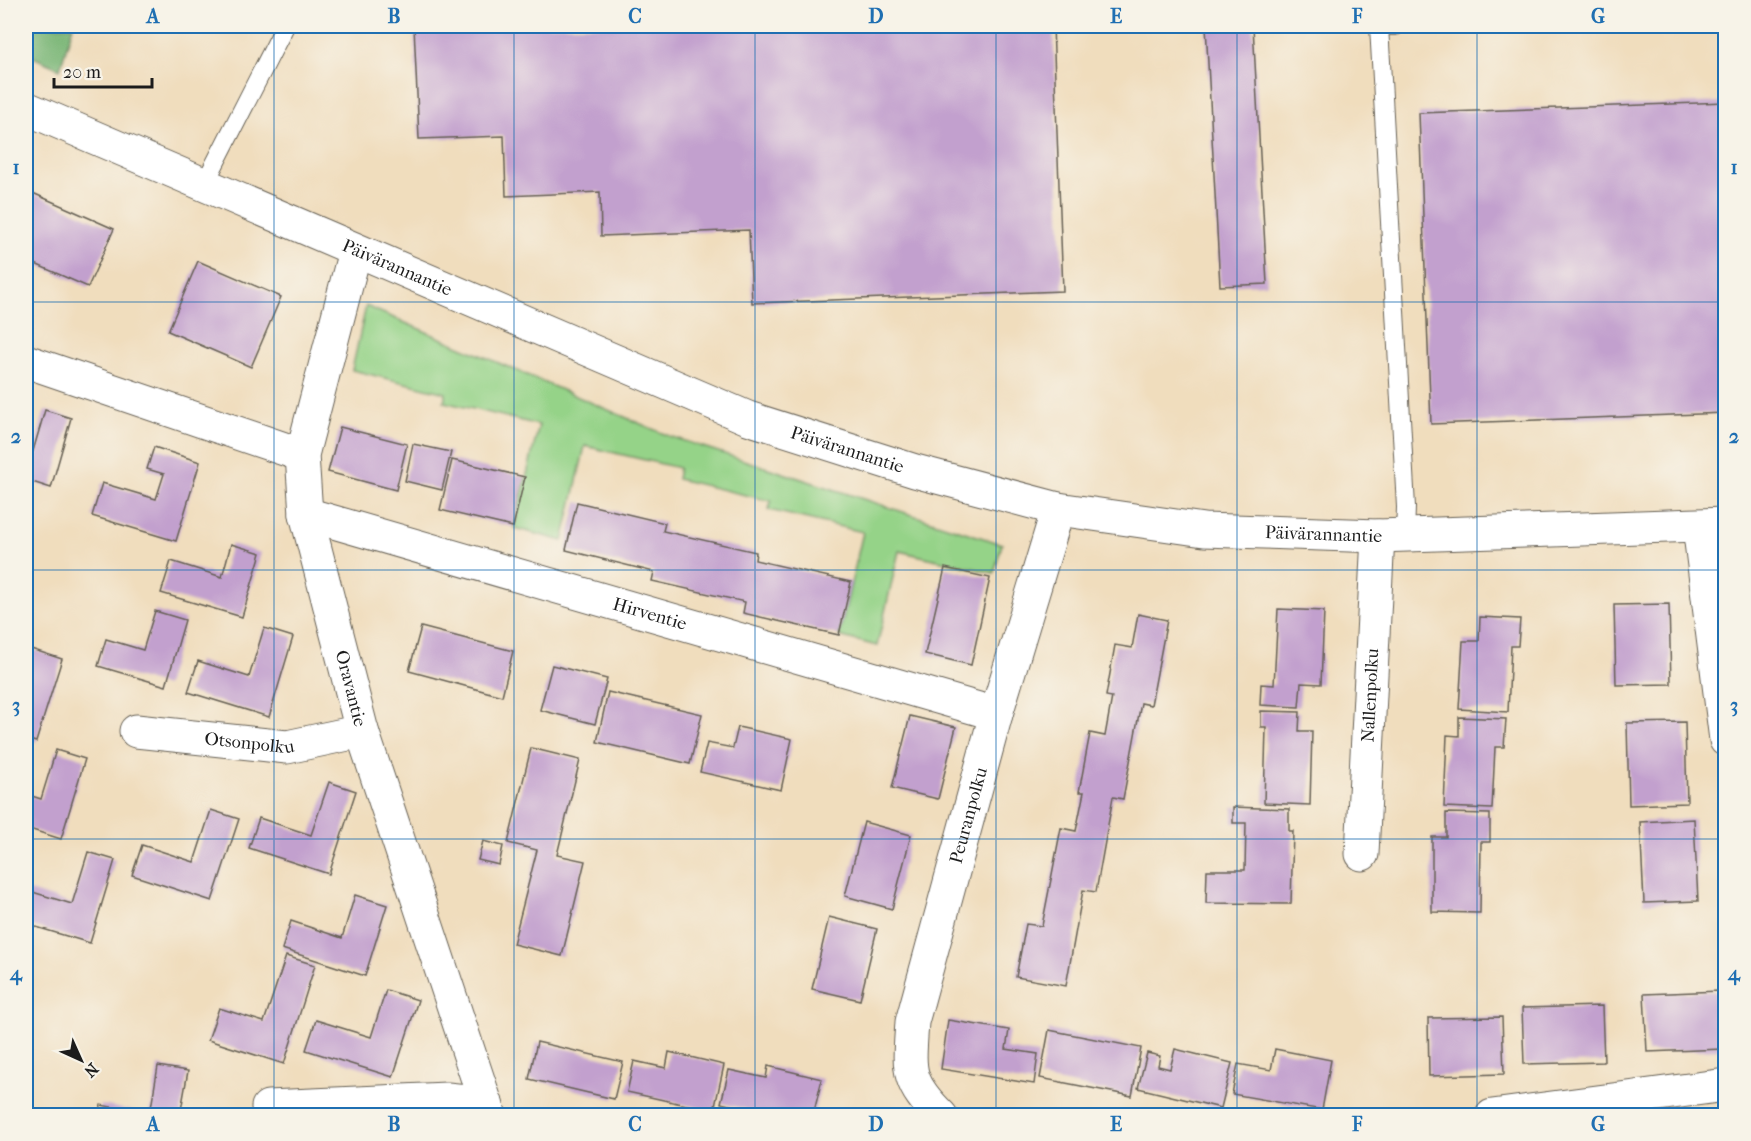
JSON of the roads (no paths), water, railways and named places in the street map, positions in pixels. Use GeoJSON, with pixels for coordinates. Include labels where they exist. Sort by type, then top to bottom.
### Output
{"type":"FeatureCollection","features":[{"type":"Feature","properties":{"kind":"street","name":"Päivärannantie"},"geometry":{"type":"LineString","coordinates":[[26,108],[748,418],[915,471],[1058,509],[1204,530],[1392,535],[1712,525]]}},
{"type":"Feature","properties":{"kind":"street","name":"Oravantie"},"geometry":{"type":"LineString","coordinates":[[355,251],[302,455],[306,514],[362,731],[488,1109]]}},
{"type":"Feature","properties":{"kind":"street"},"geometry":{"type":"LineString","coordinates":[[26,361],[302,455]]}},
{"type":"Feature","properties":{"kind":"street","name":"Peuranpolku"},"geometry":{"type":"LineString","coordinates":[[941,1116],[920,1095],[909,1067],[912,1022],[996,714],[1058,509]]}},
{"type":"Feature","properties":{"kind":"street","name":"Hirventie"},"geometry":{"type":"LineString","coordinates":[[306,514],[996,714]]}},
{"type":"Feature","properties":{"kind":"street"},"geometry":{"type":"LineString","coordinates":[[1712,525],[1725,740]]}},
{"type":"Feature","properties":{"kind":"street","name":"Nallenpolku"},"geometry":{"type":"LineString","coordinates":[[1362,854],[1392,535]]}},
{"type":"Feature","properties":{"kind":"street","name":"Otsonpolku"},"geometry":{"type":"LineString","coordinates":[[136,731],[287,747],[362,731]]}},
{"type":"Feature","properties":{"kind":"street"},"geometry":{"type":"LineString","coordinates":[[1492,1116],[1725,1085]]}},
{"type":"Feature","properties":{"kind":"street"},"geometry":{"type":"LineString","coordinates":[[267,1107],[447,1099],[488,1109]]}},
{"type":"Feature","properties":{"kind":"lane"},"geometry":{"type":"LineString","coordinates":[[204,185],[285,26]]}},
{"type":"Feature","properties":{"kind":"lane"},"geometry":{"type":"LineString","coordinates":[[1392,535],[1406,507],[1379,26],[1396,26]]}}]}
